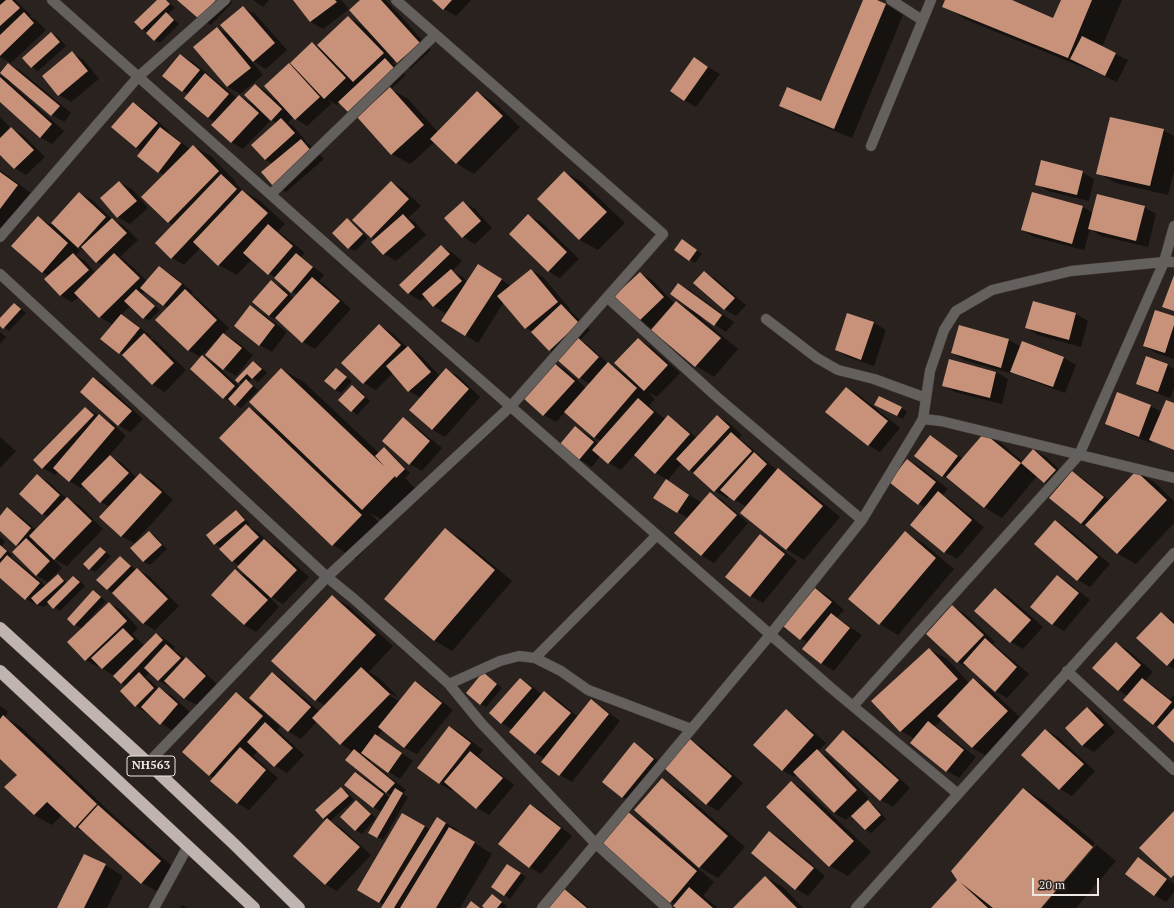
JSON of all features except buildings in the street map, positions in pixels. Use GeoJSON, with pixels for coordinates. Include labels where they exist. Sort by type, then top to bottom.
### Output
{"type":"FeatureCollection","features":[{"type":"Feature","properties":{"kind":"highway","name":"NH563"},"geometry":{"type":"LineString","coordinates":[[0,628],[235,845],[299,908]]}},
{"type":"Feature","properties":{"kind":"highway","name":"NH563"},"geometry":{"type":"LineString","coordinates":[[0,671],[254,908]]}},
{"type":"Feature","properties":{"kind":"street"},"geometry":{"type":"LineString","coordinates":[[52,0],[770,635],[958,794]]}},
{"type":"Feature","properties":{"kind":"street"},"geometry":{"type":"LineString","coordinates":[[0,237],[138,77],[225,0]]}},
{"type":"Feature","properties":{"kind":"street"},"geometry":{"type":"LineString","coordinates":[[148,764],[327,577],[510,406],[663,234],[396,0]]}},
{"type":"Feature","properties":{"kind":"street"},"geometry":{"type":"LineString","coordinates":[[891,0],[922,20]]}},
{"type":"Feature","properties":{"kind":"street"},"geometry":{"type":"LineString","coordinates":[[871,146],[931,0]]}},
{"type":"Feature","properties":{"kind":"street"},"geometry":{"type":"LineString","coordinates":[[271,194],[436,35]]}},
{"type":"Feature","properties":{"kind":"street"},"geometry":{"type":"LineString","coordinates":[[853,706],[1078,455],[1169,262],[1174,226]]}},
{"type":"Feature","properties":{"kind":"street"},"geometry":{"type":"LineString","coordinates":[[542,908],[770,635],[862,520],[923,419],[930,371],[944,330],[956,311],[992,290],[1071,271],[1169,262]]}},
{"type":"Feature","properties":{"kind":"street"},"geometry":{"type":"LineString","coordinates":[[0,274],[327,577],[450,684],[481,723],[595,843],[667,908]]}},
{"type":"Feature","properties":{"kind":"street"},"geometry":{"type":"LineString","coordinates":[[607,297],[718,398],[862,520]]}},
{"type":"Feature","properties":{"kind":"street"},"geometry":{"type":"LineString","coordinates":[[766,319],[817,358],[838,370],[874,379],[926,398]]}},
{"type":"Feature","properties":{"kind":"street"},"geometry":{"type":"LineString","coordinates":[[923,419],[941,421],[1174,478]]}},
{"type":"Feature","properties":{"kind":"street"},"geometry":{"type":"LineString","coordinates":[[535,658],[657,535]]}},
{"type":"Feature","properties":{"kind":"street"},"geometry":{"type":"LineString","coordinates":[[856,908],[1174,553]]}},
{"type":"Feature","properties":{"kind":"street"},"geometry":{"type":"LineString","coordinates":[[450,684],[500,661],[519,656],[535,658],[561,671],[588,690],[691,729]]}},
{"type":"Feature","properties":{"kind":"street"},"geometry":{"type":"LineString","coordinates":[[1067,672],[1174,770]]}},
{"type":"Feature","properties":{"kind":"street"},"geometry":{"type":"LineString","coordinates":[[154,908],[188,846]]}}]}
